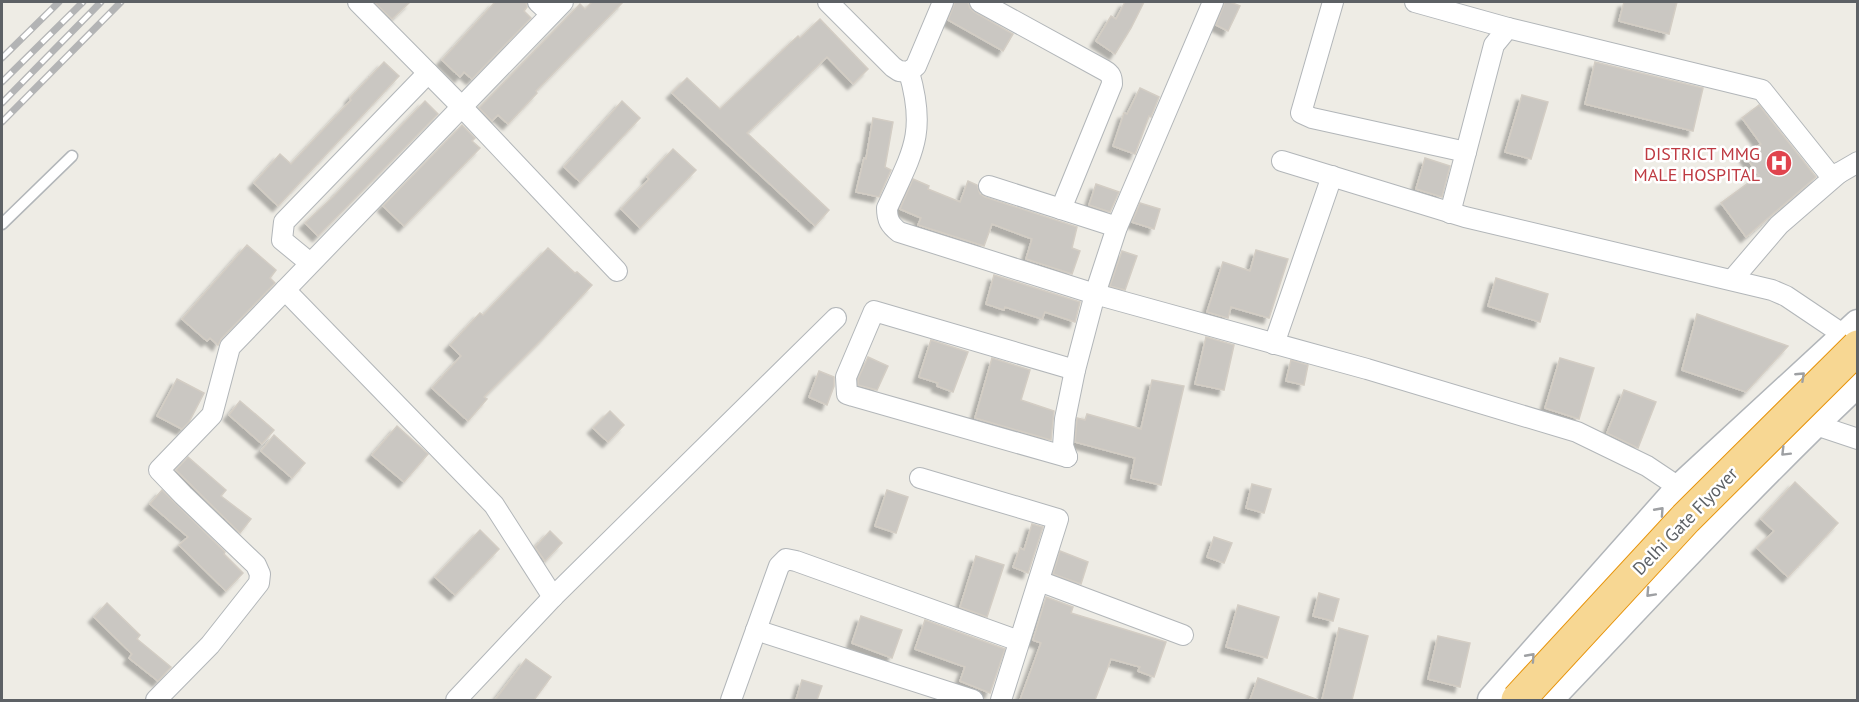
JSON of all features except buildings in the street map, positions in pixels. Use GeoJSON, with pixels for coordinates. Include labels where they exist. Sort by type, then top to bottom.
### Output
{"type":"FeatureCollection","features":[{"type":"Feature","properties":{"kind":"highway","name":"Delhi Gate Flyover"},"geometry":{"type":"LineString","coordinates":[[1518,700],[1854,339]]}},
{"type":"Feature","properties":{"kind":"main road"},"geometry":{"type":"LineString","coordinates":[[1492,700],[1680,488],[1854,339]]}},
{"type":"Feature","properties":{"kind":"main road"},"geometry":{"type":"LineString","coordinates":[[1548,700],[1813,424],[1857,382]]}},
{"type":"Feature","properties":{"kind":"street"},"geometry":{"type":"LineString","coordinates":[[358,2],[461,106],[617,271]]}},
{"type":"Feature","properties":{"kind":"street"},"geometry":{"type":"LineString","coordinates":[[828,2],[893,67],[899,71],[909,72],[916,66],[943,2]]}},
{"type":"Feature","properties":{"kind":"street"},"geometry":{"type":"LineString","coordinates":[[980,2],[1110,73],[1112,78],[1112,84],[1061,208]]}},
{"type":"Feature","properties":{"kind":"street"},"geometry":{"type":"LineString","coordinates":[[1075,370],[874,311],[846,377],[845,386],[847,394],[853,396],[1067,457],[1063,446],[1063,433],[1075,370],[1095,294],[1117,227],[1213,2]]}},
{"type":"Feature","properties":{"kind":"street"},"geometry":{"type":"LineString","coordinates":[[1334,2],[1300,113],[1312,118],[1466,152]]}},
{"type":"Feature","properties":{"kind":"street"},"geometry":{"type":"LineString","coordinates":[[1415,2],[1508,28],[1762,90],[1830,175],[1857,162]]}},
{"type":"Feature","properties":{"kind":"street"},"geometry":{"type":"LineString","coordinates":[[156,700],[210,645],[254,591],[259,583],[260,574],[256,565],[159,470],[212,415],[230,347],[461,106],[550,6]]}},
{"type":"Feature","properties":{"kind":"street"},"geometry":{"type":"LineString","coordinates":[[1450,213],[1494,45],[1508,28]]}},
{"type":"Feature","properties":{"kind":"street"},"geometry":{"type":"LineString","coordinates":[[909,72],[915,89],[918,126],[915,144],[887,208],[887,218],[892,227],[899,232],[1095,294],[1367,369],[1577,432],[1647,466],[1680,488]]}},
{"type":"Feature","properties":{"kind":"street"},"geometry":{"type":"LineString","coordinates":[[310,263],[282,240],[284,222],[428,73]]}},
{"type":"Feature","properties":{"kind":"street"},"geometry":{"type":"LineString","coordinates":[[1282,161],[1450,213],[1772,290],[1786,296],[1854,339]]}},
{"type":"Feature","properties":{"kind":"street"},"geometry":{"type":"LineString","coordinates":[[1732,280],[1779,225],[1839,172]]}},
{"type":"Feature","properties":{"kind":"street"},"geometry":{"type":"LineString","coordinates":[[1274,344],[1332,176]]}},
{"type":"Feature","properties":{"kind":"street"},"geometry":{"type":"LineString","coordinates":[[989,186],[1117,227]]}},
{"type":"Feature","properties":{"kind":"street"},"geometry":{"type":"LineString","coordinates":[[285,290],[494,506],[554,597]]}},
{"type":"Feature","properties":{"kind":"street"},"geometry":{"type":"LineString","coordinates":[[462,699],[554,597],[836,318]]}},
{"type":"Feature","properties":{"kind":"street"},"geometry":{"type":"LineString","coordinates":[[1813,424],[1857,440]]}},
{"type":"Feature","properties":{"kind":"street"},"geometry":{"type":"LineString","coordinates":[[920,477],[1058,519],[1001,700]]}},
{"type":"Feature","properties":{"kind":"street"},"geometry":{"type":"LineString","coordinates":[[734,700],[779,566],[786,559],[1019,641]]}},
{"type":"Feature","properties":{"kind":"street"},"geometry":{"type":"LineString","coordinates":[[1038,581],[1183,635]]}},
{"type":"Feature","properties":{"kind":"street"},"geometry":{"type":"LineString","coordinates":[[756,630],[973,700]]}},
{"type":"Feature","properties":{"kind":"lane"},"geometry":{"type":"LineString","coordinates":[[2,224],[72,156]]}},
{"type":"Feature","properties":{"kind":"railway"},"geometry":{"type":"LineString","coordinates":[[2,58],[59,2]]}},
{"type":"Feature","properties":{"kind":"railway"},"geometry":{"type":"LineString","coordinates":[[2,82],[83,2]]}},
{"type":"Feature","properties":{"kind":"railway"},"geometry":{"type":"LineString","coordinates":[[2,103],[101,2]]}},
{"type":"Feature","properties":{"kind":"railway"},"geometry":{"type":"LineString","coordinates":[[2,122],[121,2]]}},
{"type":"Feature","properties":{"kind":"place","name":"DISTRICT MMG MALE HOSPITAL"},"geometry":{"type":"Point","coordinates":[1779,163]}}]}
